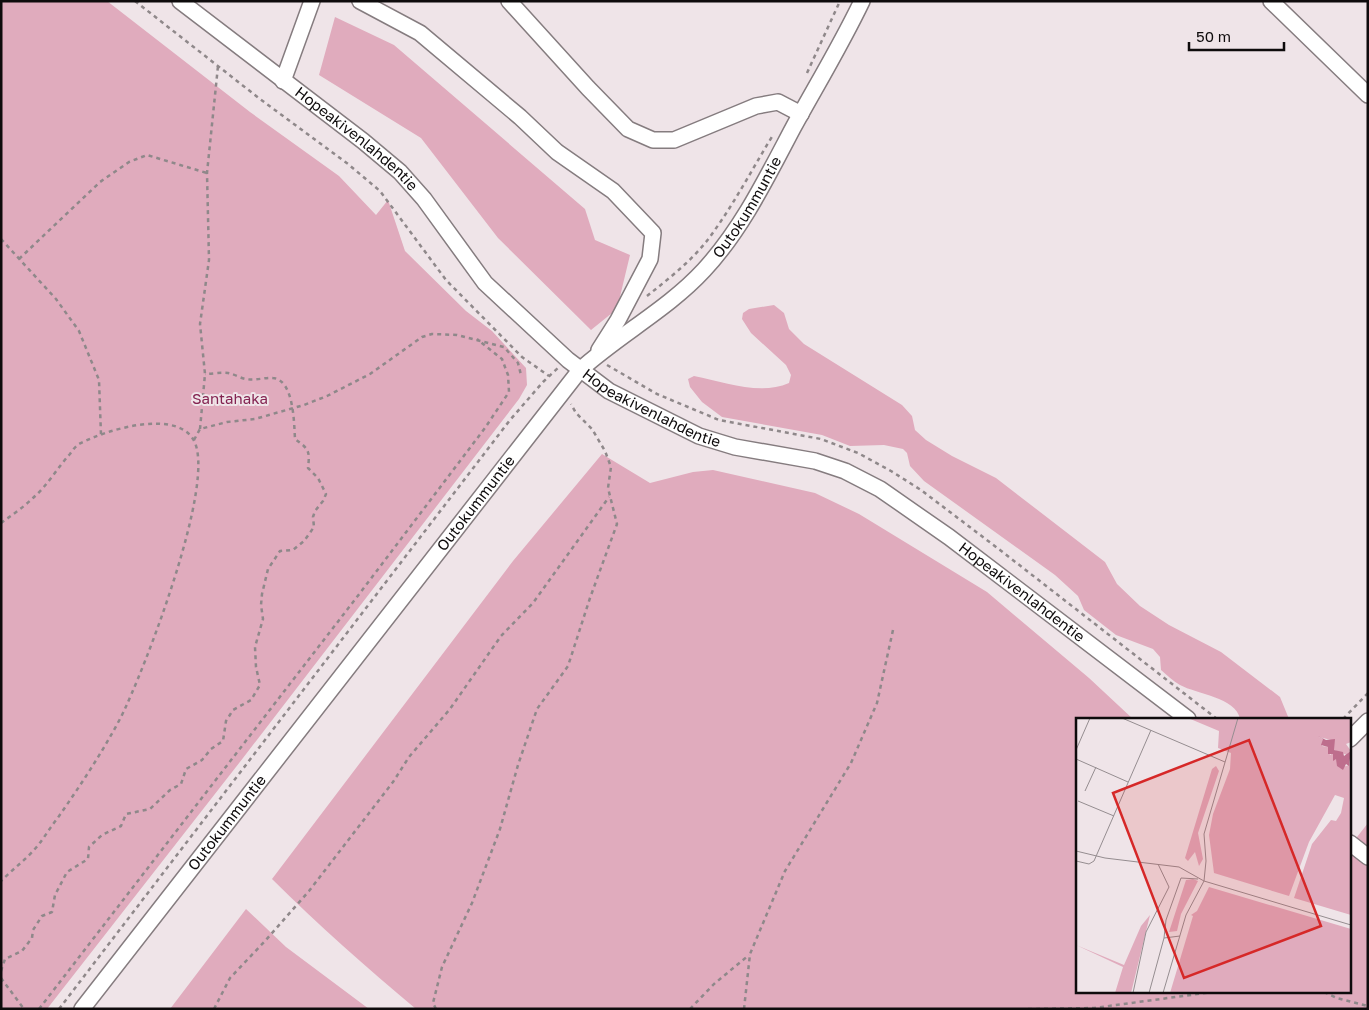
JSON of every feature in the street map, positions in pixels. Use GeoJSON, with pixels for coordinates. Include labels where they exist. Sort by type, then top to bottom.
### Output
{"type":"FeatureCollection","features":[{"type":"Feature","properties":{"kind":"street","name":"Hopeakivenlahdentie"},"geometry":{"type":"LineString","coordinates":[[180,1],[363,141],[400,172],[424,200],[485,283],[580,370],[610,391],[699,436],[735,447],[815,462],[845,470],[880,488],[949,537],[1187,718]]}},
{"type":"Feature","properties":{"kind":"street"},"geometry":{"type":"LineString","coordinates":[[283,81],[312,1]]}},
{"type":"Feature","properties":{"kind":"street"},"geometry":{"type":"LineString","coordinates":[[360,1],[420,32],[520,117],[557,152],[613,191],[653,233],[650,259],[618,320],[594,357]]}},
{"type":"Feature","properties":{"kind":"street"},"geometry":{"type":"LineString","coordinates":[[509,1],[628,129],[653,140],[674,140],[756,106],[778,102],[801,114]]}},
{"type":"Feature","properties":{"kind":"street","name":"Outokummuntie"},"geometry":{"type":"LineString","coordinates":[[82,1009],[580,370],[594,357],[674,299],[704,270],[728,241],[758,192],[862,1]]}},
{"type":"Feature","properties":{"kind":"street"},"geometry":{"type":"LineString","coordinates":[[1271,1],[1368,95]]}},
{"type":"Feature","properties":{"kind":"street"},"geometry":{"type":"LineString","coordinates":[[1352,737],[1368,721]]}},
{"type":"Feature","properties":{"kind":"street"},"geometry":{"type":"LineString","coordinates":[[1352,845],[1368,857]]}},
{"type":"Feature","properties":{"kind":"path"},"geometry":{"type":"LineString","coordinates":[[135,1],[380,190],[446,280],[522,357],[549,376]]}},
{"type":"Feature","properties":{"kind":"path"},"geometry":{"type":"LineString","coordinates":[[804,79],[840,1]]}},
{"type":"Feature","properties":{"kind":"path"},"geometry":{"type":"LineString","coordinates":[[194,440],[200,429],[205,374],[200,324],[209,260],[207,173],[218,66]]}},
{"type":"Feature","properties":{"kind":"path"},"geometry":{"type":"LineString","coordinates":[[646,297],[673,275],[705,243],[743,188],[776,129]]}},
{"type":"Feature","properties":{"kind":"path"},"geometry":{"type":"LineString","coordinates":[[19,259],[100,182],[129,162],[146,155],[207,173]]}},
{"type":"Feature","properties":{"kind":"path"},"geometry":{"type":"LineString","coordinates":[[1,239],[56,299],[79,331],[99,380],[101,435]]}},
{"type":"Feature","properties":{"kind":"path"},"geometry":{"type":"LineString","coordinates":[[200,429],[227,422],[255,419],[292,409],[327,396],[370,374],[422,336],[432,334],[457,335],[504,346],[518,363],[521,375]]}},
{"type":"Feature","properties":{"kind":"path"},"geometry":{"type":"LineString","coordinates":[[38,1009],[360,593],[509,392],[508,375],[502,359],[477,339]]}},
{"type":"Feature","properties":{"kind":"path"},"geometry":{"type":"LineString","coordinates":[[59,1009],[510,420],[549,376],[568,360]]}},
{"type":"Feature","properties":{"kind":"path"},"geometry":{"type":"LineString","coordinates":[[1,971],[4,959],[22,951],[32,938],[32,930],[42,916],[52,912],[55,895],[68,872],[88,858],[89,846],[102,835],[120,826],[126,814],[150,809],[170,790],[180,784],[186,769],[202,760],[223,741],[226,721],[233,710],[251,700],[260,685],[256,667],[255,647],[264,620],[261,605],[268,569],[280,551],[293,550],[304,541],[314,527],[313,517],[315,511],[326,494],[318,478],[308,468],[310,452],[295,439],[291,398],[281,380],[272,377],[260,380],[245,379],[229,373],[205,374]]}},
{"type":"Feature","properties":{"kind":"path"},"geometry":{"type":"LineString","coordinates":[[436,1009],[433,1003],[442,967],[472,903],[496,838],[537,710],[568,666],[617,524],[608,488],[611,467],[605,450],[592,429],[576,413],[563,392]]}},
{"type":"Feature","properties":{"kind":"path"},"geometry":{"type":"LineString","coordinates":[[1,523],[35,497],[58,466],[79,444],[131,426],[159,424],[181,427],[194,440],[199,460],[196,490],[186,537],[173,587],[146,660],[121,716],[83,784],[35,849],[1,881]]}},
{"type":"Feature","properties":{"kind":"path"},"geometry":{"type":"LineString","coordinates":[[214,1009],[230,978],[308,891],[393,782],[409,757],[450,709],[501,636],[534,603],[610,496]]}},
{"type":"Feature","properties":{"kind":"path"},"geometry":{"type":"LineString","coordinates":[[744,1009],[750,954],[785,871],[851,762],[877,703],[893,630]]}},
{"type":"Feature","properties":{"kind":"path"},"geometry":{"type":"LineString","coordinates":[[1343,718],[1368,693]]}},
{"type":"Feature","properties":{"kind":"path"},"geometry":{"type":"LineString","coordinates":[[690,1009],[714,984],[750,954]]}},
{"type":"Feature","properties":{"kind":"path"},"geometry":{"type":"LineString","coordinates":[[1,978],[24,1009]]}},
{"type":"Feature","properties":{"kind":"path"},"geometry":{"type":"LineString","coordinates":[[1028,1009],[1094,1008],[1213,992]]}},
{"type":"Feature","properties":{"kind":"path"},"geometry":{"type":"LineString","coordinates":[[1324,992],[1337,998],[1368,1006]]}},
{"type":"Feature","properties":{"kind":"green space","name":"Santahaka"},"geometry":{"type":"Polygon","coordinates":[[[1,1],[107,1],[250,112],[339,176],[376,215],[388,200],[405,251],[466,311],[492,331],[526,368],[527,385],[519,399],[243,758],[47,1009],[1,1009],[1,1]]]}},
{"type":"Feature","properties":{"kind":"green space"},"geometry":{"type":"Polygon","coordinates":[[[335,17],[394,45],[585,209],[595,240],[630,255],[617,309],[591,330],[498,238],[421,138],[319,75],[335,17]]]}},
{"type":"Feature","properties":{"kind":"green space"},"geometry":{"type":"Polygon","coordinates":[[[774,305],[784,313],[789,329],[804,344],[902,405],[912,416],[915,430],[926,440],[952,456],[996,478],[1105,562],[1117,584],[1140,606],[1169,625],[1221,652],[1280,697],[1289,718],[1240,718],[1237,712],[1223,701],[1175,682],[1161,670],[1160,657],[1153,649],[1116,635],[1084,610],[1078,596],[1055,575],[924,481],[910,466],[907,453],[903,449],[884,445],[850,446],[822,435],[722,417],[702,402],[690,387],[688,379],[694,376],[754,388],[778,387],[789,383],[791,375],[786,365],[751,333],[742,319],[743,313],[749,309],[774,305]]]}},
{"type":"Feature","properties":{"kind":"green space"},"geometry":{"type":"Polygon","coordinates":[[[602,454],[650,483],[693,472],[713,470],[815,493],[859,514],[987,592],[1089,678],[1132,718],[1076,718],[1076,992],[1352,992],[1352,843],[1368,823],[1368,1009],[416,1009],[342,946],[272,879],[513,561],[602,454]]]}},
{"type":"Feature","properties":{"kind":"green space"},"geometry":{"type":"Polygon","coordinates":[[[246,909],[286,947],[369,1009],[170,1009],[246,909]]]}}]}
